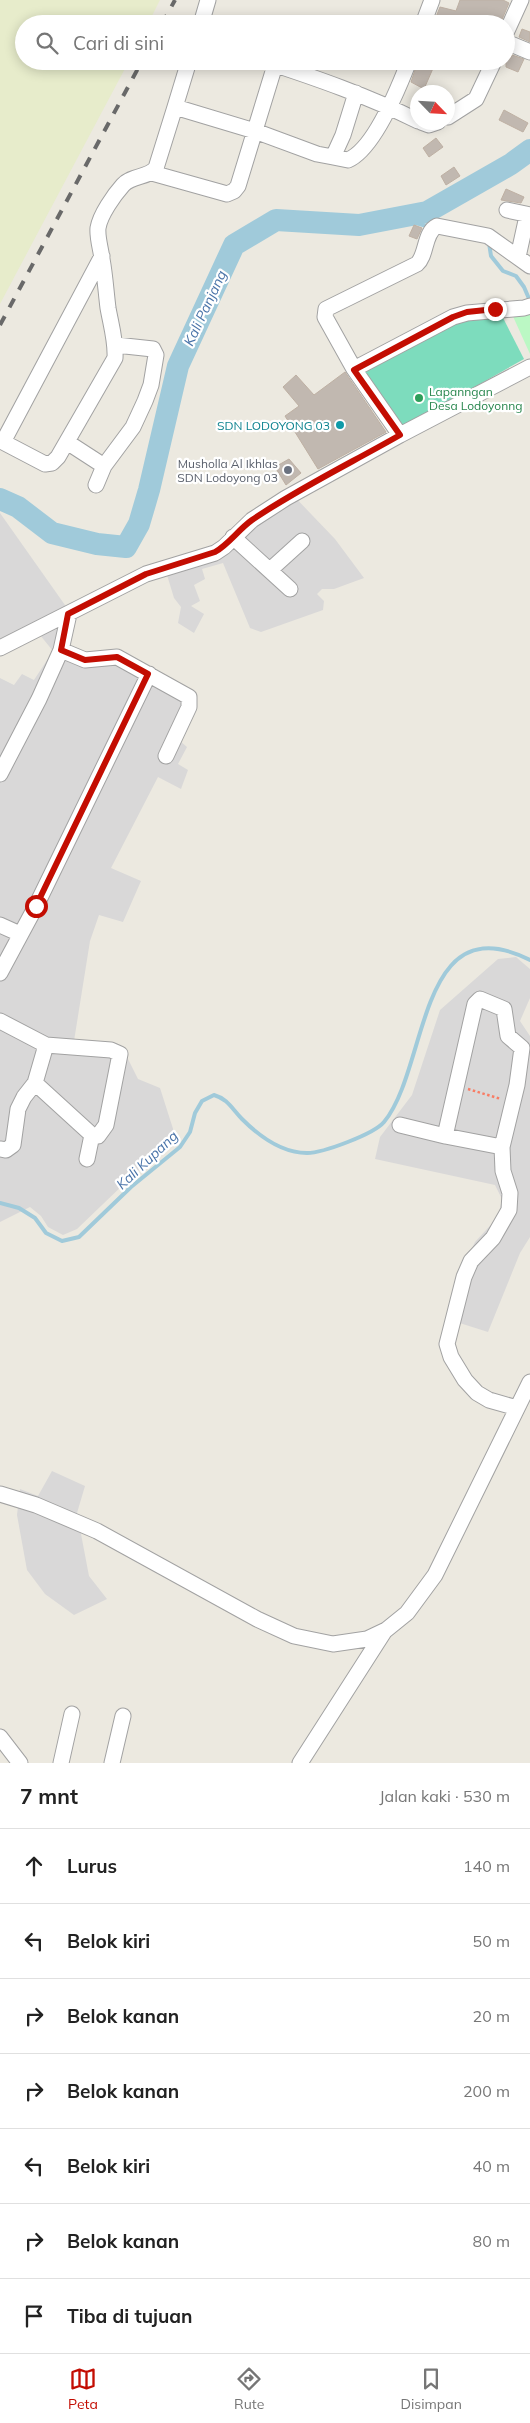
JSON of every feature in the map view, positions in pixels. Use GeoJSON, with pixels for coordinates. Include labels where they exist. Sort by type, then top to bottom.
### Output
{"type":"FeatureCollection","features":[{"type":"Feature","properties":{"kind":"street"},"geometry":{"type":"LineString","coordinates":[[204,15],[208,0]]}},
{"type":"Feature","properties":{"kind":"street"},"geometry":{"type":"LineString","coordinates":[[426,15],[432,0]]}},
{"type":"Feature","properties":{"kind":"street"},"geometry":{"type":"LineString","coordinates":[[514,15],[521,0]]}},
{"type":"Feature","properties":{"kind":"street"},"geometry":{"type":"LineString","coordinates":[[515,46],[530,52]]}},
{"type":"Feature","properties":{"kind":"street"},"geometry":{"type":"LineString","coordinates":[[152,173],[159,163],[186,70]]}},
{"type":"Feature","properties":{"kind":"street"},"geometry":{"type":"LineString","coordinates":[[102,256],[1,445],[45,464],[52,463],[67,442],[115,358],[116,345],[108,309],[102,256],[98,229],[102,217],[123,185],[130,179],[152,173],[227,194],[238,186],[255,131],[268,70]]}},
{"type":"Feature","properties":{"kind":"street"},"geometry":{"type":"LineString","coordinates":[[290,70],[356,93],[410,117]]}},
{"type":"Feature","properties":{"kind":"street"},"geometry":{"type":"LineString","coordinates":[[175,107],[255,131],[317,154],[348,160],[352,159],[362,150],[390,107],[405,70]]}},
{"type":"Feature","properties":{"kind":"street"},"geometry":{"type":"LineString","coordinates":[[455,112],[476,99],[490,70]]}},
{"type":"Feature","properties":{"kind":"street"},"geometry":{"type":"LineString","coordinates":[[333,157],[343,135],[356,93]]}},
{"type":"Feature","properties":{"kind":"street"},"geometry":{"type":"LineString","coordinates":[[400,435],[354,370],[325,317],[326,309],[416,264],[421,260],[434,227],[488,236],[524,261],[528,216],[507,210]]}},
{"type":"Feature","properties":{"kind":"street"},"geometry":{"type":"LineString","coordinates":[[354,370],[453,317],[467,312],[527,307]]}},
{"type":"Feature","properties":{"kind":"street"},"geometry":{"type":"LineString","coordinates":[[96,485],[104,466],[140,414],[151,385],[156,355],[153,350],[116,345]]}},
{"type":"Feature","properties":{"kind":"street"},"geometry":{"type":"LineString","coordinates":[[0,648],[146,574],[215,552],[224,547],[252,520],[286,498],[400,435],[530,367]]}},
{"type":"Feature","properties":{"kind":"street"},"geometry":{"type":"LineString","coordinates":[[67,442],[104,466]]}},
{"type":"Feature","properties":{"kind":"street"},"geometry":{"type":"LineString","coordinates":[[234,537],[290,588]]}},
{"type":"Feature","properties":{"kind":"street"},"geometry":{"type":"LineString","coordinates":[[270,570],[302,541]]}},
{"type":"Feature","properties":{"kind":"street"},"geometry":{"type":"LineString","coordinates":[[0,774],[39,699],[61,650],[68,614]]}},
{"type":"Feature","properties":{"kind":"street"},"geometry":{"type":"LineString","coordinates":[[61,650],[85,660],[117,657],[189,697],[189,707],[166,756]]}},
{"type":"Feature","properties":{"kind":"street"},"geometry":{"type":"LineString","coordinates":[[0,973],[148,674]]}},
{"type":"Feature","properties":{"kind":"street"},"geometry":{"type":"LineString","coordinates":[[0,925],[20,934]]}},
{"type":"Feature","properties":{"kind":"street"},"geometry":{"type":"LineString","coordinates":[[445,1136],[475,1004],[480,999],[504,1009],[508,1036],[522,1048],[513,1103],[502,1147],[503,1171],[510,1194],[509,1210],[493,1238],[471,1261],[464,1277],[447,1344],[451,1357],[465,1380],[477,1393],[489,1400],[517,1408]]}},
{"type":"Feature","properties":{"kind":"street"},"geometry":{"type":"LineString","coordinates":[[0,1020],[46,1045],[111,1050],[120,1054],[106,1125],[98,1136],[92,1135],[35,1083]]}},
{"type":"Feature","properties":{"kind":"street"},"geometry":{"type":"LineString","coordinates":[[0,1149],[6,1150],[13,1145],[18,1109],[24,1096],[35,1083],[46,1045]]}},
{"type":"Feature","properties":{"kind":"street"},"geometry":{"type":"LineString","coordinates":[[400,1126],[502,1147]]}},
{"type":"Feature","properties":{"kind":"street"},"geometry":{"type":"LineString","coordinates":[[87,1159],[92,1135]]}},
{"type":"Feature","properties":{"kind":"street"},"geometry":{"type":"LineString","coordinates":[[0,1494],[36,1505],[97,1532],[256,1619],[294,1636],[333,1644],[367,1639],[386,1630],[407,1613],[435,1575],[530,1382]]}},
{"type":"Feature","properties":{"kind":"street"},"geometry":{"type":"LineString","coordinates":[[300,1763],[386,1630]]}},
{"type":"Feature","properties":{"kind":"street"},"geometry":{"type":"LineString","coordinates":[[61,1763],[72,1714]]}},
{"type":"Feature","properties":{"kind":"street"},"geometry":{"type":"LineString","coordinates":[[112,1763],[123,1716]]}},
{"type":"Feature","properties":{"kind":"street"},"geometry":{"type":"LineString","coordinates":[[0,1737],[20,1763]]}},
{"type":"Feature","properties":{"kind":"path"},"geometry":{"type":"LineString","coordinates":[[457,1086],[513,1103]]}},
{"type":"Feature","properties":{"kind":"shaded area"},"geometry":{"type":"Polygon","coordinates":[[[289,491],[335,539],[364,578],[334,589],[322,589],[317,594],[324,601],[323,610],[261,632],[250,628],[223,563],[202,569],[205,579],[194,585],[200,601],[191,606],[204,614],[194,633],[178,623],[181,607],[174,598],[164,565],[199,553],[219,543],[289,491]]]}},
{"type":"Feature","properties":{"kind":"shaded area"},"geometry":{"type":"Polygon","coordinates":[[[0,513],[72,615],[65,647],[86,656],[113,651],[194,694],[180,741],[187,747],[178,764],[188,770],[181,789],[158,777],[111,868],[141,881],[123,922],[99,915],[90,941],[74,1041],[123,1049],[138,1079],[160,1088],[175,1135],[77,1229],[63,1235],[48,1227],[41,1216],[30,1207],[0,1222],[0,678],[14,685],[22,674],[34,680],[53,651],[31,624],[0,639],[0,513]]]}},
{"type":"Feature","properties":{"kind":"shaded area"},"geometry":{"type":"Polygon","coordinates":[[[516,957],[530,969],[530,998],[520,1021],[530,1036],[530,1237],[520,1253],[488,1332],[447,1319],[457,1279],[475,1242],[498,1217],[502,1199],[495,1185],[375,1159],[380,1137],[412,1095],[440,1010],[498,959],[516,957]]]}},
{"type":"Feature","properties":{"kind":"shaded area"},"geometry":{"type":"Polygon","coordinates":[[[52,1471],[85,1486],[77,1513],[89,1576],[107,1599],[74,1615],[45,1594],[27,1570],[17,1515],[20,1489],[38,1496],[52,1471]]]}},
{"type":"Feature","properties":{"kind":"green space"},"geometry":{"type":"Polygon","coordinates":[[[0,0],[160,0],[152,15],[15,15],[15,70],[124,70],[0,304],[0,0]]]}},
{"type":"Feature","properties":{"kind":"green space"},"geometry":{"type":"Polygon","coordinates":[[[530,311],[530,354],[511,312],[530,311]]]}},
{"type":"Feature","properties":{"kind":"green space","name":"Lapanngan Desa Lodoyonng"},"geometry":{"type":"Polygon","coordinates":[[[500,312],[524,359],[404,427],[362,369],[467,317],[500,312]]]}},
{"type":"Feature","properties":{"kind":"building"},"geometry":{"type":"Polygon","coordinates":[[[460,0],[503,0],[509,3],[504,15],[437,15],[440,7],[456,11],[460,0]]]}},
{"type":"Feature","properties":{"kind":"building"},"geometry":{"type":"Polygon","coordinates":[[[522,29],[530,32],[530,42],[519,37],[522,29]]]}},
{"type":"Feature","properties":{"kind":"building"},"geometry":{"type":"Polygon","coordinates":[[[515,56],[524,59],[518,72],[513,70],[515,70],[515,56]]]}},
{"type":"Feature","properties":{"kind":"building"},"geometry":{"type":"Polygon","coordinates":[[[415,70],[432,70],[426,85],[417,85],[411,82],[415,70]]]}},
{"type":"Feature","properties":{"kind":"building"},"geometry":{"type":"Polygon","coordinates":[[[504,110],[528,123],[523,132],[499,120],[504,110]]]}},
{"type":"Feature","properties":{"kind":"building"},"geometry":{"type":"Polygon","coordinates":[[[436,138],[443,147],[429,157],[423,148],[436,138]]]}},
{"type":"Feature","properties":{"kind":"building"},"geometry":{"type":"Polygon","coordinates":[[[454,167],[460,176],[446,185],[441,176],[454,167]]]}},
{"type":"Feature","properties":{"kind":"building"},"geometry":{"type":"Polygon","coordinates":[[[506,189],[524,197],[521,203],[501,200],[506,189]]]}},
{"type":"Feature","properties":{"kind":"building"},"geometry":{"type":"Polygon","coordinates":[[[414,225],[422,228],[417,239],[409,236],[414,225]]]}},
{"type":"Feature","properties":{"kind":"building","name":"SDN LODOYONG 03"},"geometry":{"type":"Polygon","coordinates":[[[345,372],[386,432],[318,469],[285,416],[299,406],[283,387],[296,375],[314,395],[345,372]]]}},
{"type":"Feature","properties":{"kind":"building","name":"Musholla Al Ikhlas SDN Lodoyong 03"},"geometry":{"type":"Polygon","coordinates":[[[289,459],[301,473],[286,485],[275,467],[289,459]]]}},
{"type":"Feature","properties":{"kind":"waterway","name":"Kali Panjang"},"geometry":{"type":"LineString","coordinates":[[0,499],[18,507],[52,533],[97,544],[126,547],[139,524],[149,490],[178,366],[234,245],[276,220],[359,225],[427,212],[511,164],[530,150]]}},
{"type":"Feature","properties":{"kind":"waterway"},"geometry":{"type":"LineString","coordinates":[[410,215],[416,223],[430,227]]}},
{"type":"Feature","properties":{"kind":"waterway"},"geometry":{"type":"LineString","coordinates":[[489,243],[491,256],[503,271],[516,276],[524,287],[530,301]]}},
{"type":"Feature","properties":{"kind":"waterway","name":"Kali Kupang"},"geometry":{"type":"LineString","coordinates":[[0,1203],[19,1208],[35,1218],[46,1233],[62,1241],[79,1237],[131,1187],[180,1147],[190,1132],[195,1113],[202,1101],[214,1095],[226,1102],[263,1137],[289,1150],[307,1153],[314,1152],[336,1146],[370,1132],[384,1122],[399,1097],[432,999],[446,972],[466,954],[493,948],[530,960]]}},
{"type":"Feature","properties":{"kind":"railway"},"geometry":{"type":"LineString","coordinates":[[167,15],[175,0]]}},
{"type":"Feature","properties":{"kind":"railway"},"geometry":{"type":"LineString","coordinates":[[0,325],[137,70]]}},
{"type":"Feature","properties":{"kind":"place","name":"Lapanngan Desa Lodoyonng"},"geometry":{"type":"Point","coordinates":[419,398]}},
{"type":"Feature","properties":{"kind":"place","name":"SDN LODOYONG 03"},"geometry":{"type":"Point","coordinates":[340,425]}},
{"type":"Feature","properties":{"kind":"place","name":"Musholla Al Ikhlas SDN Lodoyong 03"},"geometry":{"type":"Point","coordinates":[288,470]}},
{"type":"Feature","properties":{"kind":"route"},"geometry":{"type":"LineString","coordinates":[[36,906],[148,674],[117,657],[85,660],[61,650],[68,614],[146,574],[173,567],[215,552],[224,547],[252,520],[286,498],[400,435],[354,370],[453,317],[467,312],[495,309]]}}]}
